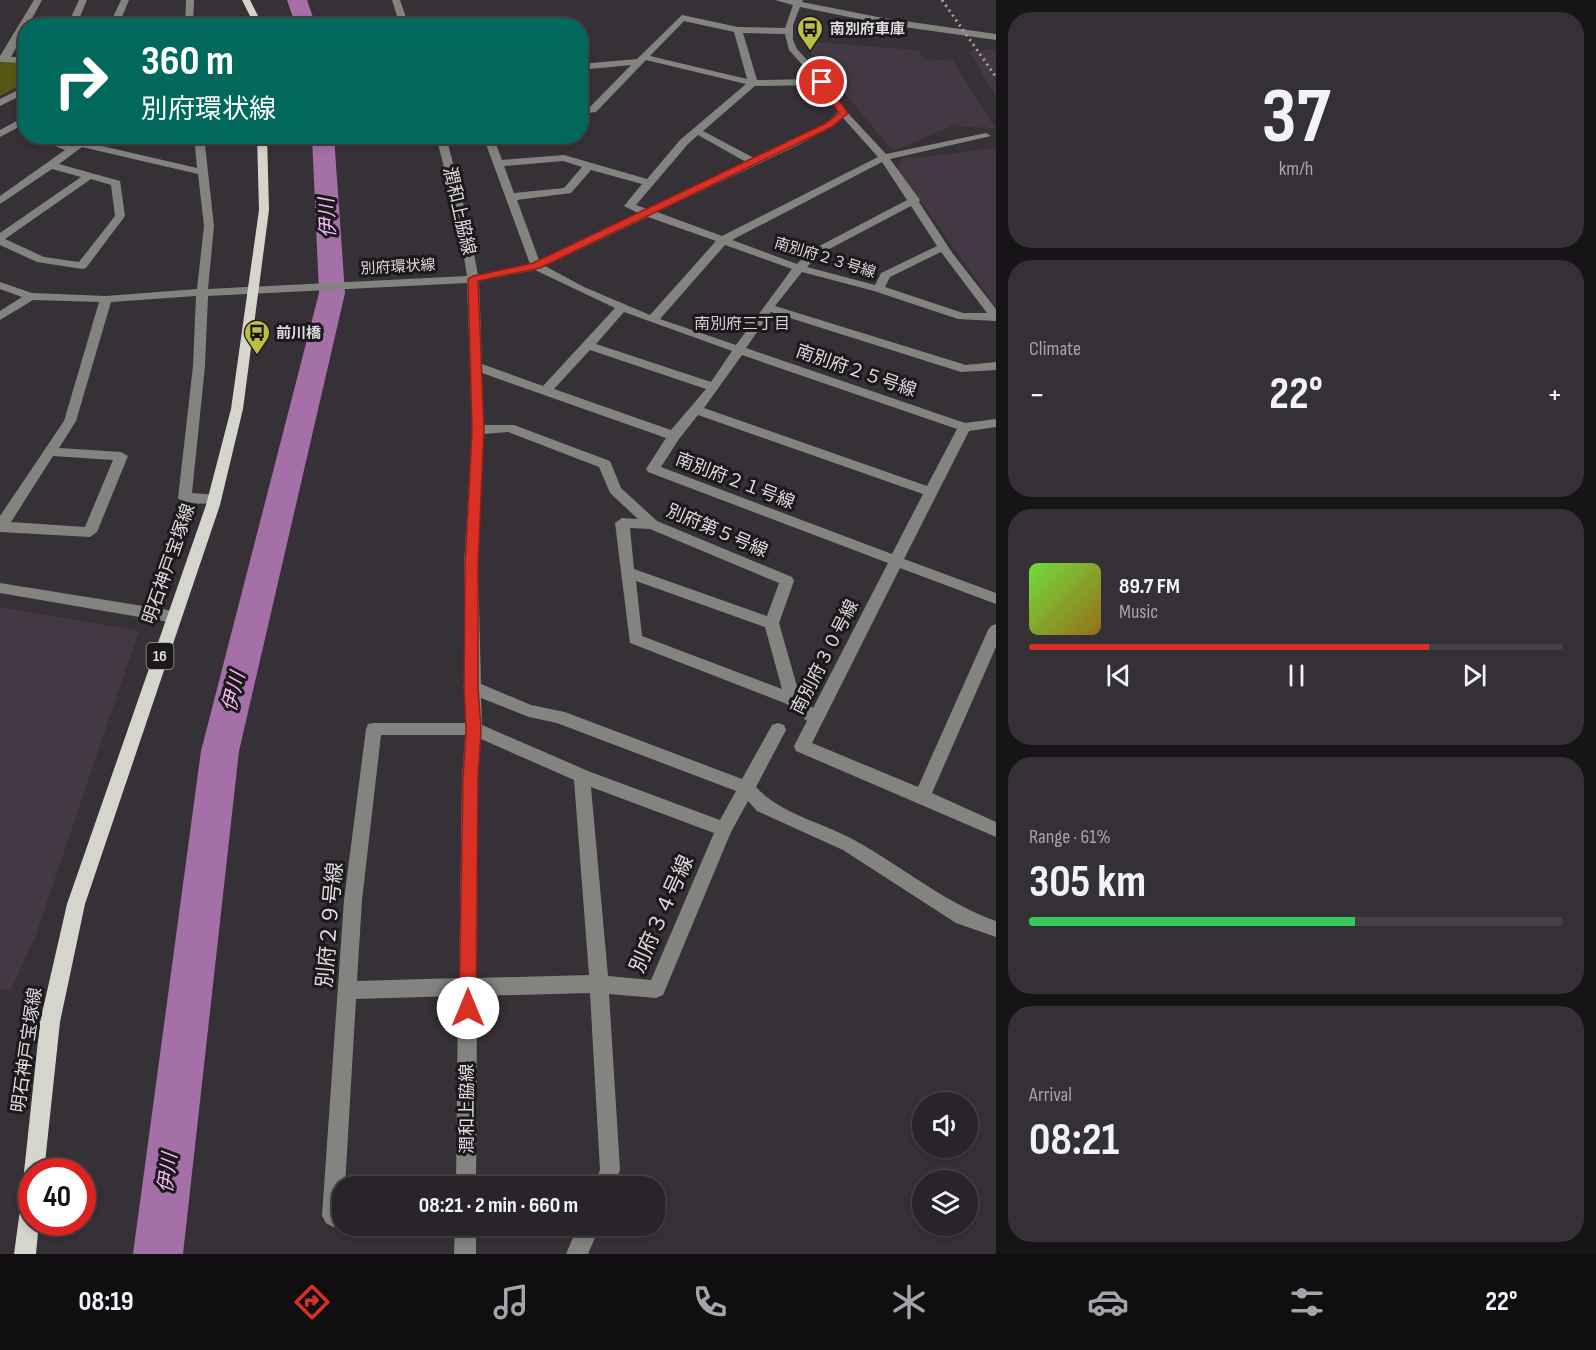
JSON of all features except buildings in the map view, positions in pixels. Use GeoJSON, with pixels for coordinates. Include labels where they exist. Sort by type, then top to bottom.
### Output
{"type":"FeatureCollection","features":[{"type":"Feature","properties":{"kind":"main road"},"geometry":{"type":"LineString","coordinates":[[246,0],[254,18]]}},
{"type":"Feature","properties":{"kind":"main road","name":"明石神戸宝塚線"},"geometry":{"type":"LineString","coordinates":[[35,1158],[50,1022],[76,903],[215,498],[237,409],[261,289],[264,210],[262,144]]}},
{"type":"Feature","properties":{"kind":"main road"},"geometry":{"type":"LineString","coordinates":[[25,1254],[27,1236]]}},
{"type":"Feature","properties":{"kind":"street"},"geometry":{"type":"LineString","coordinates":[[27,18],[38,0]]}},
{"type":"Feature","properties":{"kind":"street"},"geometry":{"type":"LineString","coordinates":[[75,18],[83,0]]}},
{"type":"Feature","properties":{"kind":"street"},"geometry":{"type":"LineString","coordinates":[[117,18],[125,0]]}},
{"type":"Feature","properties":{"kind":"street"},"geometry":{"type":"LineString","coordinates":[[189,18],[190,0]]}},
{"type":"Feature","properties":{"kind":"street"},"geometry":{"type":"LineString","coordinates":[[396,0],[402,18]]}},
{"type":"Feature","properties":{"kind":"street"},"geometry":{"type":"LineString","coordinates":[[779,0],[924,27],[948,40],[958,42],[996,39]]}},
{"type":"Feature","properties":{"kind":"street"},"geometry":{"type":"LineString","coordinates":[[798,2],[788,30],[793,50],[822,82],[843,113],[885,157],[915,200],[943,247],[995,317]]}},
{"type":"Feature","properties":{"kind":"street"},"geometry":{"type":"LineString","coordinates":[[588,110],[593,110],[682,18],[738,30],[788,30]]}},
{"type":"Feature","properties":{"kind":"street"},"geometry":{"type":"LineString","coordinates":[[738,30],[753,83]]}},
{"type":"Feature","properties":{"kind":"street"},"geometry":{"type":"LineString","coordinates":[[18,33],[2,59],[18,60]]}},
{"type":"Feature","properties":{"kind":"street"},"geometry":{"type":"LineString","coordinates":[[588,66],[641,60],[753,83],[822,82]]}},
{"type":"Feature","properties":{"kind":"street"},"geometry":{"type":"LineString","coordinates":[[498,164],[564,158],[649,183],[684,142],[753,83]]}},
{"type":"Feature","properties":{"kind":"street"},"geometry":{"type":"LineString","coordinates":[[0,103],[18,93]]}},
{"type":"Feature","properties":{"kind":"street","name":"別府環状線"},"geometry":{"type":"LineString","coordinates":[[0,285],[31,296],[106,299],[473,279],[536,266],[829,125],[843,113]]}},
{"type":"Feature","properties":{"kind":"street"},"geometry":{"type":"LineString","coordinates":[[0,134],[18,124]]}},
{"type":"Feature","properties":{"kind":"street"},"geometry":{"type":"LineString","coordinates":[[10,128],[18,130]]}},
{"type":"Feature","properties":{"kind":"street"},"geometry":{"type":"LineString","coordinates":[[697,131],[753,162]]}},
{"type":"Feature","properties":{"kind":"street"},"geometry":{"type":"LineString","coordinates":[[652,320],[723,240],[885,157],[986,136]]}},
{"type":"Feature","properties":{"kind":"street"},"geometry":{"type":"LineString","coordinates":[[66,144],[201,172]]}},
{"type":"Feature","properties":{"kind":"street"},"geometry":{"type":"LineString","coordinates":[[0,201],[81,144]]}},
{"type":"Feature","properties":{"kind":"street"},"geometry":{"type":"LineString","coordinates":[[199,144],[209,226],[202,292],[199,366],[185,498],[215,498]]}},
{"type":"Feature","properties":{"kind":"street","name":"潤和上脇線"},"geometry":{"type":"LineString","coordinates":[[443,144],[464,226],[473,279],[478,430],[471,565],[471,687],[474,729],[470,780],[466,1176]]}},
{"type":"Feature","properties":{"kind":"street"},"geometry":{"type":"LineString","coordinates":[[491,144],[536,266]]}},
{"type":"Feature","properties":{"kind":"street"},"geometry":{"type":"LineString","coordinates":[[51,165],[116,183],[120,216],[71,280]]}},
{"type":"Feature","properties":{"kind":"street"},"geometry":{"type":"LineString","coordinates":[[511,197],[567,191],[589,166]]}},
{"type":"Feature","properties":{"kind":"street"},"geometry":{"type":"LineString","coordinates":[[82,266],[41,260],[0,239],[89,176]]}},
{"type":"Feature","properties":{"kind":"street","name":"南別府２３号線"},"geometry":{"type":"LineString","coordinates":[[649,183],[629,206],[799,267],[962,317],[995,317]]}},
{"type":"Feature","properties":{"kind":"street","name":"南別府２１号線"},"geometry":{"type":"LineString","coordinates":[[915,200],[814,253],[799,267],[768,307],[697,410],[674,436],[653,469],[996,599]]}},
{"type":"Feature","properties":{"kind":"street"},"geometry":{"type":"LineString","coordinates":[[878,290],[885,275],[943,247]]}},
{"type":"Feature","properties":{"kind":"street","name":"南別府２５号線"},"geometry":{"type":"LineString","coordinates":[[536,266],[652,320],[964,427]]}},
{"type":"Feature","properties":{"kind":"street"},"geometry":{"type":"LineString","coordinates":[[0,316],[31,296]]}},
{"type":"Feature","properties":{"kind":"street"},"geometry":{"type":"LineString","coordinates":[[0,526],[52,452],[70,421],[106,299]]}},
{"type":"Feature","properties":{"kind":"street"},"geometry":{"type":"LineString","coordinates":[[768,307],[965,369],[996,366]]}},
{"type":"Feature","properties":{"kind":"street"},"geometry":{"type":"LineString","coordinates":[[546,390],[622,308]]}},
{"type":"Feature","properties":{"kind":"street"},"geometry":{"type":"LineString","coordinates":[[588,345],[714,387]]}},
{"type":"Feature","properties":{"kind":"street"},"geometry":{"type":"LineString","coordinates":[[475,366],[674,436]]}},
{"type":"Feature","properties":{"kind":"street"},"geometry":{"type":"LineString","coordinates":[[697,410],[931,492]]}},
{"type":"Feature","properties":{"kind":"street"},"geometry":{"type":"LineString","coordinates":[[964,427],[996,423]]}},
{"type":"Feature","properties":{"kind":"street","name":"南別府３０号線"},"geometry":{"type":"LineString","coordinates":[[964,427],[802,746],[996,830]]}},
{"type":"Feature","properties":{"kind":"street","name":"別府第５号線"},"geometry":{"type":"LineString","coordinates":[[478,430],[509,428],[605,464],[615,490],[652,524],[787,581],[772,623]]}},
{"type":"Feature","properties":{"kind":"street"},"geometry":{"type":"LineString","coordinates":[[0,526],[90,532],[121,456],[52,452]]}},
{"type":"Feature","properties":{"kind":"street"},"geometry":{"type":"LineString","coordinates":[[652,524],[622,523],[635,639],[793,700],[816,719]]}},
{"type":"Feature","properties":{"kind":"street"},"geometry":{"type":"LineString","coordinates":[[627,573],[772,623],[793,700]]}},
{"type":"Feature","properties":{"kind":"street"},"geometry":{"type":"LineString","coordinates":[[0,588],[174,617]]}},
{"type":"Feature","properties":{"kind":"street"},"geometry":{"type":"LineString","coordinates":[[922,796],[996,630]]}},
{"type":"Feature","properties":{"kind":"street"},"geometry":{"type":"LineString","coordinates":[[471,687],[529,711],[559,717],[746,788],[763,806],[849,845],[962,917],[996,929]]}},
{"type":"Feature","properties":{"kind":"street","name":"別府２９号線"},"geometry":{"type":"LineString","coordinates":[[335,1176],[353,900],[374,729],[474,729]]}},
{"type":"Feature","properties":{"kind":"street"},"geometry":{"type":"LineString","coordinates":[[474,729],[582,776],[724,829]]}},
{"type":"Feature","properties":{"kind":"street"},"geometry":{"type":"LineString","coordinates":[[746,788],[778,730]]}},
{"type":"Feature","properties":{"kind":"street"},"geometry":{"type":"LineString","coordinates":[[582,776],[599,984],[610,1170],[608,1176]]}},
{"type":"Feature","properties":{"kind":"street","name":"別府３４号線"},"geometry":{"type":"LineString","coordinates":[[347,990],[599,984],[656,989],[724,829],[746,788]]}},
{"type":"Feature","properties":{"kind":"street"},"geometry":{"type":"LineString","coordinates":[[465,1254],[466,1236]]}},
{"type":"Feature","properties":{"kind":"street"},"geometry":{"type":"LineString","coordinates":[[577,1254],[585,1236]]}},
{"type":"Feature","properties":{"kind":"shaded area"},"geometry":{"type":"Polygon","coordinates":[[[801,41],[918,50],[926,61],[952,59],[995,128],[964,127],[956,124],[898,149],[891,149],[801,41]]]}},
{"type":"Feature","properties":{"kind":"shaded area"},"geometry":{"type":"Polygon","coordinates":[[[996,49],[996,97],[969,51],[996,49]]]}},
{"type":"Feature","properties":{"kind":"shaded area"},"geometry":{"type":"Polygon","coordinates":[[[18,62],[18,87],[0,96],[0,63],[18,62]]]}},
{"type":"Feature","properties":{"kind":"shaded area"},"geometry":{"type":"Polygon","coordinates":[[[996,148],[996,307],[898,169],[902,157],[914,158],[996,148]]]}},
{"type":"Feature","properties":{"kind":"shaded area"},"geometry":{"type":"Polygon","coordinates":[[[0,607],[139,631],[34,940],[10,991],[0,989],[0,607]]]}},
{"type":"Feature","properties":{"kind":"waterway","name":"伊川"},"geometry":{"type":"LineString","coordinates":[[297,0],[303,18]]}},
{"type":"Feature","properties":{"kind":"waterway","name":"伊川"},"geometry":{"type":"LineString","coordinates":[[158,1254],[220,751],[332,293],[323,144]]}},
{"type":"Feature","properties":{"kind":"railway"},"geometry":{"type":"LineString","coordinates":[[942,0],[996,77]]}},
{"type":"Feature","properties":{"kind":"place","name":"南別府車庫"},"geometry":{"type":"Point","coordinates":[810,52]}},
{"type":"Feature","properties":{"kind":"place","name":"前川橋"},"geometry":{"type":"Point","coordinates":[257,356]}},
{"type":"Feature","properties":{"kind":"district","name":"南別府三丁目"},"geometry":{"type":"Point","coordinates":[742,324]}},
{"type":"Feature","properties":{"kind":"route"},"geometry":{"type":"LineString","coordinates":[[468,1008],[470,780],[474,729],[471,687],[471,565],[478,430],[473,279],[536,266],[829,125],[843,113],[822,82]]}}]}
